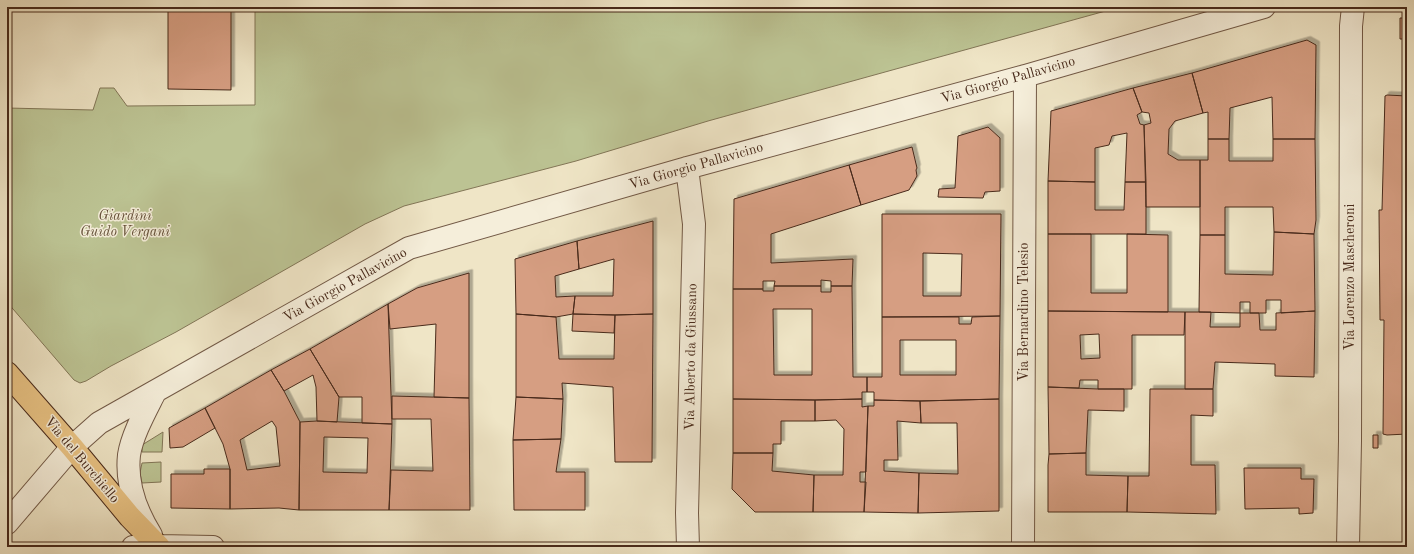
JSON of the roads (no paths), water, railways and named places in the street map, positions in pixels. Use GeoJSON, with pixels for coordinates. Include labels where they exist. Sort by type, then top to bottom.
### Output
{"type":"FeatureCollection","features":[{"type":"Feature","properties":{"kind":"main road","name":"Via del Burchiello"},"geometry":{"type":"LineString","coordinates":[[7,373],[72,447],[130,517],[158,546]]}},
{"type":"Feature","properties":{"kind":"street","name":"Via Giorgio Pallavicino"},"geometry":{"type":"LineString","coordinates":[[7,524],[72,447],[99,423],[409,248],[687,168],[1025,76],[1264,7]]}},
{"type":"Feature","properties":{"kind":"street","name":"Via Lorenzo Mascheroni"},"geometry":{"type":"LineString","coordinates":[[1348,547],[1350,441],[1351,26],[1353,7]]}},
{"type":"Feature","properties":{"kind":"street","name":"Via Bernardino Telesio"},"geometry":{"type":"LineString","coordinates":[[1023,547],[1025,76]]}},
{"type":"Feature","properties":{"kind":"street","name":"Via Alberto da Giussano"},"geometry":{"type":"LineString","coordinates":[[687,168],[694,224],[687,513],[688,547]]}},
{"type":"Feature","properties":{"kind":"street"},"geometry":{"type":"LineString","coordinates":[[155,392],[139,423],[130,454],[129,478],[140,517],[158,546]]}},
{"type":"Feature","properties":{"kind":"street"},"geometry":{"type":"LineString","coordinates":[[132,547],[213,547]]}},
{"type":"Feature","properties":{"kind":"park label","name":"Giardini Guido Vergani"},"geometry":{"type":"Point","coordinates":[125,224]}}]}
